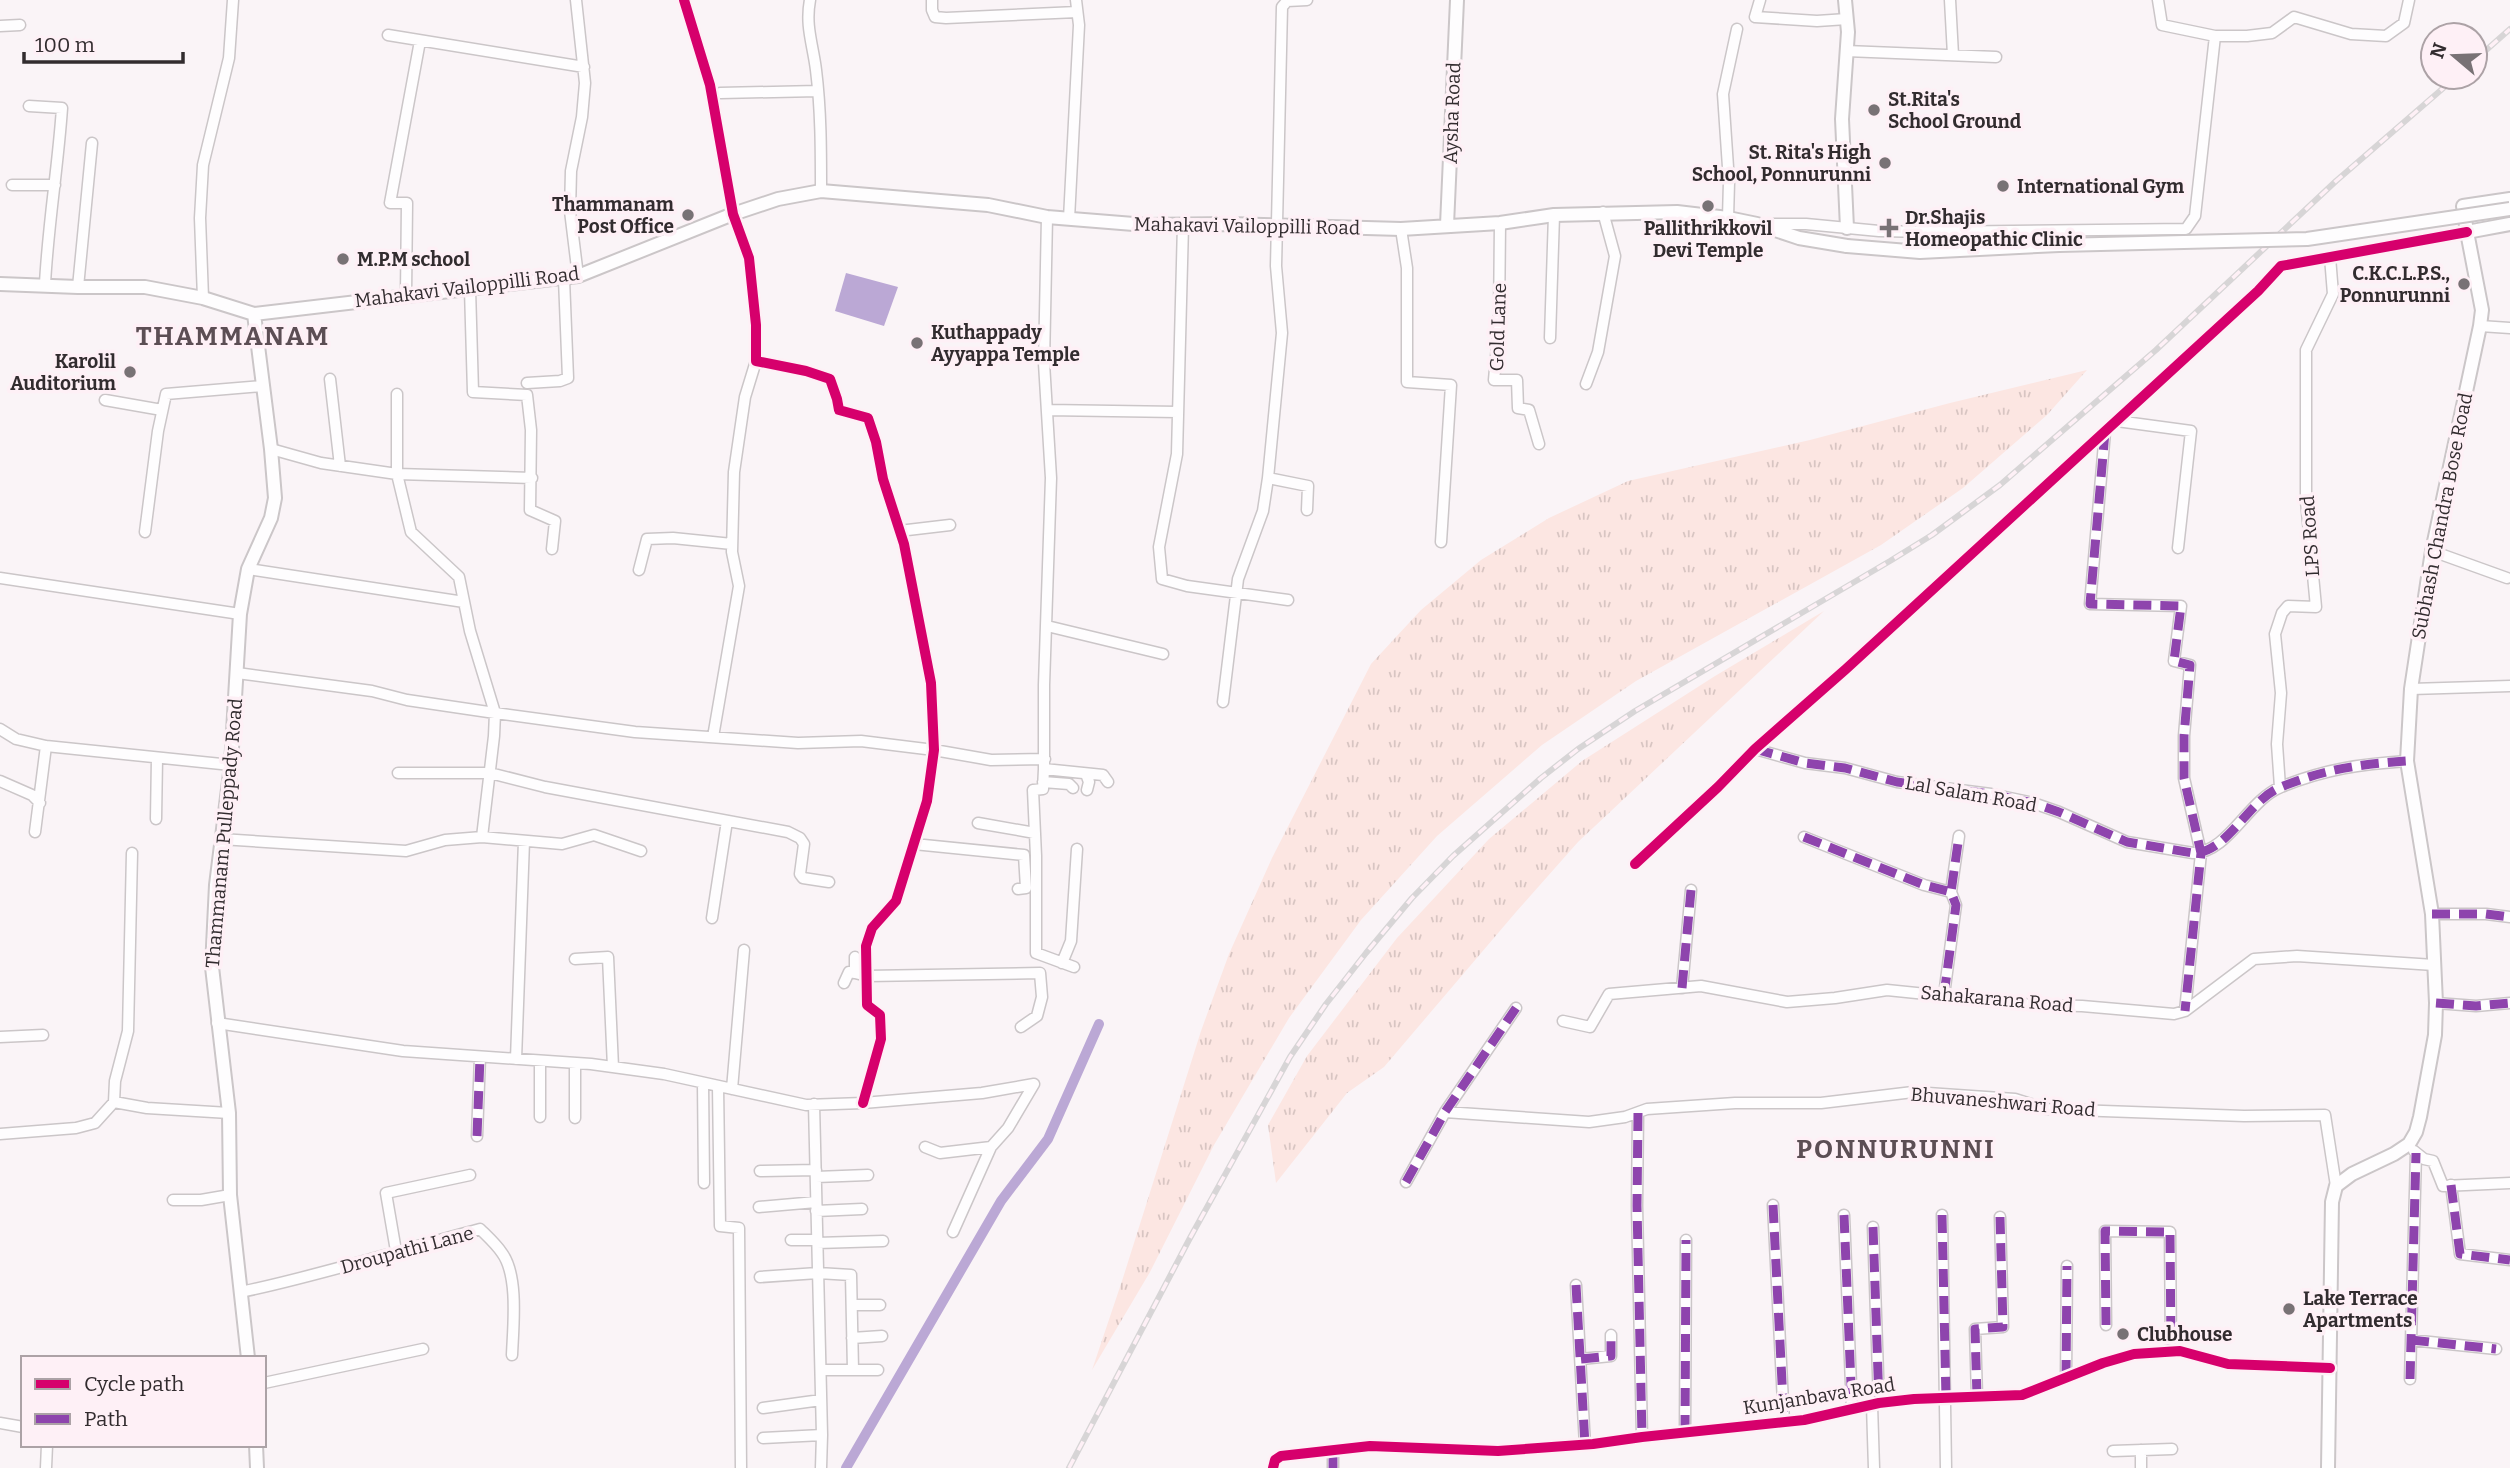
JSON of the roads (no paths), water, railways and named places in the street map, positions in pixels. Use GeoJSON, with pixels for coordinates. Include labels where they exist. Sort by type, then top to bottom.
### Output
{"type":"FeatureCollection","features":[{"type":"Feature","properties":{"kind":"main road","name":"Aysha Road"},"geometry":{"type":"LineString","coordinates":[[1447,225],[1457,0]]}},
{"type":"Feature","properties":{"kind":"main road"},"geometry":{"type":"LineString","coordinates":[[1845,0],[1847,19],[1842,119],[1847,228]]}},
{"type":"Feature","properties":{"kind":"main road","name":"Mahakavi Vailoppilli Road"},"geometry":{"type":"LineString","coordinates":[[0,284],[145,287],[203,298],[254,314],[564,279],[578,276],[733,214],[778,199],[821,191],[988,205],[1048,218],[1146,225],[1401,229],[1500,223],[1554,215],[1676,212],[1728,218],[1811,240],[1847,246],[1920,252],[2059,245],[2307,239],[2510,209]]}},
{"type":"Feature","properties":{"kind":"main road","name":"Subhash Chandra Bose Road"},"geometry":{"type":"LineString","coordinates":[[2412,1149],[2435,1035],[2436,1003],[2432,914],[2407,761],[2411,689],[2432,551],[2482,310],[2463,206],[2510,199]]}},
{"type":"Feature","properties":{"kind":"main road"},"geometry":{"type":"LineString","coordinates":[[2468,232],[2510,224]]}},
{"type":"Feature","properties":{"kind":"main road","name":"Thammanam Pulleppady Road"},"geometry":{"type":"LineString","coordinates":[[248,1356],[230,1195],[229,1113],[212,967],[221,839],[231,765],[240,614],[248,569],[271,518],[275,498],[254,314]]}},
{"type":"Feature","properties":{"kind":"main road"},"geometry":{"type":"LineString","coordinates":[[2328,1468],[2332,1202],[2336,1186],[2353,1174],[2412,1149]]}},
{"type":"Feature","properties":{"kind":"main road"},"geometry":{"type":"LineString","coordinates":[[256,1447],[257,1468]]}},
{"type":"Feature","properties":{"kind":"street"},"geometry":{"type":"LineString","coordinates":[[203,298],[200,218],[203,165],[229,58],[233,0]]}},
{"type":"Feature","properties":{"kind":"street"},"geometry":{"type":"LineString","coordinates":[[576,0],[585,83],[582,117],[571,171],[570,211],[578,276]]}},
{"type":"Feature","properties":{"kind":"street"},"geometry":{"type":"LineString","coordinates":[[684,0],[710,85],[733,214],[749,258],[756,325],[756,361],[745,397],[734,472],[732,544],[739,586],[713,737]]}},
{"type":"Feature","properties":{"kind":"street"},"geometry":{"type":"LineString","coordinates":[[810,0],[807,20],[818,92],[821,191]]}},
{"type":"Feature","properties":{"kind":"street"},"geometry":{"type":"LineString","coordinates":[[932,0],[935,17],[946,18],[1077,12]]}},
{"type":"Feature","properties":{"kind":"street"},"geometry":{"type":"LineString","coordinates":[[1069,219],[1079,25],[1076,0]]}},
{"type":"Feature","properties":{"kind":"street"},"geometry":{"type":"LineString","coordinates":[[1223,702],[1235,593],[1263,511],[1282,333],[1276,266],[1276,225],[1282,7],[1287,1],[1307,0]]}},
{"type":"Feature","properties":{"kind":"street"},"geometry":{"type":"LineString","coordinates":[[1760,0],[1755,18],[1817,21],[1847,19]]}},
{"type":"Feature","properties":{"kind":"street"},"geometry":{"type":"LineString","coordinates":[[1950,0],[1953,55]]}},
{"type":"Feature","properties":{"kind":"street"},"geometry":{"type":"LineString","coordinates":[[2158,0],[2162,25],[2215,36],[2272,33],[2294,17],[2351,34],[2386,36],[2404,23],[2409,0]]}},
{"type":"Feature","properties":{"kind":"street"},"geometry":{"type":"LineString","coordinates":[[0,26],[20,25]]}},
{"type":"Feature","properties":{"kind":"street"},"geometry":{"type":"LineString","coordinates":[[1728,218],[1729,182],[1723,94],[1737,29]]}},
{"type":"Feature","properties":{"kind":"street"},"geometry":{"type":"LineString","coordinates":[[388,35],[584,67]]}},
{"type":"Feature","properties":{"kind":"street"},"geometry":{"type":"LineString","coordinates":[[1757,224],[1806,224],[1965,233],[2186,229],[2194,216],[2215,36]]}},
{"type":"Feature","properties":{"kind":"street"},"geometry":{"type":"LineString","coordinates":[[406,295],[407,203],[390,203],[420,41]]}},
{"type":"Feature","properties":{"kind":"street"},"geometry":{"type":"LineString","coordinates":[[1846,51],[1996,57]]}},
{"type":"Feature","properties":{"kind":"street"},"geometry":{"type":"LineString","coordinates":[[720,93],[818,92]]}},
{"type":"Feature","properties":{"kind":"street"},"geometry":{"type":"LineString","coordinates":[[29,106],[62,108],[45,284]]}},
{"type":"Feature","properties":{"kind":"street"},"geometry":{"type":"LineString","coordinates":[[78,287],[92,143]]}},
{"type":"Feature","properties":{"kind":"street"},"geometry":{"type":"LineString","coordinates":[[12,185],[55,185]]}},
{"type":"Feature","properties":{"kind":"street"},"geometry":{"type":"LineString","coordinates":[[1586,384],[1598,352],[1615,256],[1603,212]]}},
{"type":"Feature","properties":{"kind":"street"},"geometry":{"type":"LineString","coordinates":[[1550,338],[1554,215]]}},
{"type":"Feature","properties":{"kind":"street"},"geometry":{"type":"LineString","coordinates":[[1048,218],[1044,363],[1051,478],[1043,782],[1042,789],[1033,790],[1036,953],[1074,967]]}},
{"type":"Feature","properties":{"kind":"street","name":"Gold Lane"},"geometry":{"type":"LineString","coordinates":[[1500,223],[1499,323],[1494,380],[1517,380],[1518,408],[1529,410],[1539,444]]}},
{"type":"Feature","properties":{"kind":"street"},"geometry":{"type":"LineString","coordinates":[[1183,225],[1177,454],[1159,547],[1162,579],[1187,586],[1288,600]]}},
{"type":"Feature","properties":{"kind":"street"},"geometry":{"type":"LineString","coordinates":[[1401,229],[1407,268],[1406,382],[1451,385],[1441,542]]}},
{"type":"Feature","properties":{"kind":"street"},"geometry":{"type":"LineString","coordinates":[[1635,864],[1718,787],[1755,748],[1846,669],[2105,432],[2258,291],[2281,266],[2468,232]]}},
{"type":"Feature","properties":{"kind":"street","name":"LPS Road"},"geometry":{"type":"LineString","coordinates":[[2280,787],[2277,744],[2281,693],[2275,629],[2288,606],[2316,607],[2306,501],[2306,350],[2333,294],[2330,257]]}},
{"type":"Feature","properties":{"kind":"street"},"geometry":{"type":"LineString","coordinates":[[527,383],[568,378],[564,279]]}},
{"type":"Feature","properties":{"kind":"street"},"geometry":{"type":"LineString","coordinates":[[470,289],[473,392],[527,395],[531,430],[530,510],[555,521],[552,549]]}},
{"type":"Feature","properties":{"kind":"street"},"geometry":{"type":"LineString","coordinates":[[2480,326],[2510,328]]}},
{"type":"Feature","properties":{"kind":"street"},"geometry":{"type":"LineString","coordinates":[[756,361],[806,370],[830,379],[839,410],[868,418],[883,479],[900,531],[931,683],[934,750],[927,801],[896,901],[872,928],[866,946],[867,1005],[880,1015],[881,1039],[863,1103]]}},
{"type":"Feature","properties":{"kind":"street"},"geometry":{"type":"LineString","coordinates":[[330,379],[340,466]]}},
{"type":"Feature","properties":{"kind":"street"},"geometry":{"type":"LineString","coordinates":[[145,532],[158,431],[166,394],[263,386]]}},
{"type":"Feature","properties":{"kind":"street"},"geometry":{"type":"LineString","coordinates":[[397,394],[397,474],[411,532],[458,578],[470,631],[495,713],[482,837]]}},
{"type":"Feature","properties":{"kind":"street"},"geometry":{"type":"LineString","coordinates":[[105,400],[162,410]]}},
{"type":"Feature","properties":{"kind":"street"},"geometry":{"type":"LineString","coordinates":[[1047,410],[1178,412]]}},
{"type":"Feature","properties":{"kind":"street"},"geometry":{"type":"LineString","coordinates":[[2117,421],[2191,431],[2178,548]]}},
{"type":"Feature","properties":{"kind":"street"},"geometry":{"type":"LineString","coordinates":[[2105,432],[2090,604],[2181,606],[2174,661],[2190,665],[2184,736],[2184,778],[2201,853],[2185,1011]]}},
{"type":"Feature","properties":{"kind":"street"},"geometry":{"type":"LineString","coordinates":[[271,449],[321,463],[397,474],[532,478]]}},
{"type":"Feature","properties":{"kind":"street"},"geometry":{"type":"LineString","coordinates":[[1268,478],[1308,486],[1307,510]]}},
{"type":"Feature","properties":{"kind":"street"},"geometry":{"type":"LineString","coordinates":[[900,531],[950,525]]}},
{"type":"Feature","properties":{"kind":"street"},"geometry":{"type":"LineString","coordinates":[[639,570],[647,539],[673,538],[732,544]]}},
{"type":"Feature","properties":{"kind":"street"},"geometry":{"type":"LineString","coordinates":[[2432,551],[2507,578]]}},
{"type":"Feature","properties":{"kind":"street"},"geometry":{"type":"LineString","coordinates":[[248,569],[464,602]]}},
{"type":"Feature","properties":{"kind":"street"},"geometry":{"type":"LineString","coordinates":[[0,578],[240,614]]}},
{"type":"Feature","properties":{"kind":"street"},"geometry":{"type":"LineString","coordinates":[[1047,626],[1163,654]]}},
{"type":"Feature","properties":{"kind":"street"},"geometry":{"type":"LineString","coordinates":[[237,673],[635,732],[798,743],[860,741],[934,750],[991,760],[1044,764],[1086,774],[1103,775],[1108,782]]}},
{"type":"Feature","properties":{"kind":"street"},"geometry":{"type":"LineString","coordinates":[[2411,689],[2510,686]]}},
{"type":"Feature","properties":{"kind":"street"},"geometry":{"type":"LineString","coordinates":[[0,729],[16,739],[46,746],[231,765]]}},
{"type":"Feature","properties":{"kind":"street"},"geometry":{"type":"LineString","coordinates":[[35,832],[46,746]]}},
{"type":"Feature","properties":{"kind":"street","name":"Lal Salam Road"},"geometry":{"type":"LineString","coordinates":[[1755,748],[1805,763],[1845,768],[1897,782],[1991,794],[2033,803],[2127,842],[2201,853]]}},
{"type":"Feature","properties":{"kind":"street"},"geometry":{"type":"LineString","coordinates":[[156,820],[157,758]]}},
{"type":"Feature","properties":{"kind":"street"},"geometry":{"type":"LineString","coordinates":[[2201,853],[2218,843],[2260,800],[2280,787],[2338,768],[2407,761]]}},
{"type":"Feature","properties":{"kind":"street"},"geometry":{"type":"LineString","coordinates":[[398,773],[490,772],[545,787],[788,832],[800,838],[804,844],[800,874],[803,878],[829,882]]}},
{"type":"Feature","properties":{"kind":"street"},"geometry":{"type":"LineString","coordinates":[[1086,774],[1089,782],[1087,790]]}},
{"type":"Feature","properties":{"kind":"street"},"geometry":{"type":"LineString","coordinates":[[0,781],[25,791],[40,803]]}},
{"type":"Feature","properties":{"kind":"street"},"geometry":{"type":"LineString","coordinates":[[1043,782],[1069,784],[1073,788]]}},
{"type":"Feature","properties":{"kind":"street"},"geometry":{"type":"LineString","coordinates":[[712,918],[727,821]]}},
{"type":"Feature","properties":{"kind":"street"},"geometry":{"type":"LineString","coordinates":[[978,823],[1035,833]]}},
{"type":"Feature","properties":{"kind":"street"},"geometry":{"type":"LineString","coordinates":[[221,839],[406,852],[445,840],[482,837],[562,844],[594,835],[641,851]]}},
{"type":"Feature","properties":{"kind":"street"},"geometry":{"type":"LineString","coordinates":[[1944,995],[1956,905],[1951,892],[1959,836]]}},
{"type":"Feature","properties":{"kind":"street"},"geometry":{"type":"LineString","coordinates":[[1804,837],[1924,885],[1951,892]]}},
{"type":"Feature","properties":{"kind":"street"},"geometry":{"type":"LineString","coordinates":[[516,1059],[524,841]]}},
{"type":"Feature","properties":{"kind":"street"},"geometry":{"type":"LineString","coordinates":[[914,844],[1036,856]]}},
{"type":"Feature","properties":{"kind":"street"},"geometry":{"type":"LineString","coordinates":[[1062,963],[1071,941],[1077,849]]}},
{"type":"Feature","properties":{"kind":"street"},"geometry":{"type":"LineString","coordinates":[[0,1134],[76,1128],[95,1123],[114,1102],[115,1081],[128,1031],[132,853]]}},
{"type":"Feature","properties":{"kind":"street"},"geometry":{"type":"LineString","coordinates":[[1018,889],[1026,888],[1024,855]]}},
{"type":"Feature","properties":{"kind":"street"},"geometry":{"type":"LineString","coordinates":[[1682,988],[1691,890]]}},
{"type":"Feature","properties":{"kind":"street"},"geometry":{"type":"LineString","coordinates":[[2432,914],[2510,917]]}},
{"type":"Feature","properties":{"kind":"street"},"geometry":{"type":"LineString","coordinates":[[732,1089],[744,950]]}},
{"type":"Feature","properties":{"kind":"street"},"geometry":{"type":"LineString","coordinates":[[2185,1011],[2254,959],[2308,956],[2434,965]]}},
{"type":"Feature","properties":{"kind":"street"},"geometry":{"type":"LineString","coordinates":[[575,959],[608,957],[613,1067]]}},
{"type":"Feature","properties":{"kind":"street"},"geometry":{"type":"LineString","coordinates":[[855,957],[855,973]]}},
{"type":"Feature","properties":{"kind":"street"},"geometry":{"type":"LineString","coordinates":[[1020,1027],[1037,1016],[1042,997],[1040,972],[1048,958]]}},
{"type":"Feature","properties":{"kind":"street"},"geometry":{"type":"LineString","coordinates":[[844,983],[849,972],[867,976],[1040,972]]}},
{"type":"Feature","properties":{"kind":"street","name":"Sahakarana Road"},"geometry":{"type":"LineString","coordinates":[[1563,1021],[1590,1027],[1609,994],[1701,986],[1787,1002],[1886,990],[2130,1012],[2174,1014],[2185,1011]]}},
{"type":"Feature","properties":{"kind":"street"},"geometry":{"type":"LineString","coordinates":[[2436,1003],[2476,1006],[2510,1003]]}},
{"type":"Feature","properties":{"kind":"street"},"geometry":{"type":"LineString","coordinates":[[1406,1182],[1445,1112],[1516,1008]]}},
{"type":"Feature","properties":{"kind":"street"},"geometry":{"type":"LineString","coordinates":[[217,1023],[403,1051],[613,1067],[664,1074],[814,1104],[863,1103],[982,1093],[1034,1084],[1008,1128],[991,1147],[953,1232]]}},
{"type":"Feature","properties":{"kind":"street"},"geometry":{"type":"LineString","coordinates":[[0,1037],[43,1035]]}},
{"type":"Feature","properties":{"kind":"street"},"geometry":{"type":"LineString","coordinates":[[477,1136],[480,1057]]}},
{"type":"Feature","properties":{"kind":"street"},"geometry":{"type":"LineString","coordinates":[[540,1061],[540,1116]]}},
{"type":"Feature","properties":{"kind":"street"},"geometry":{"type":"LineString","coordinates":[[575,1063],[575,1118]]}},
{"type":"Feature","properties":{"kind":"street"},"geometry":{"type":"LineString","coordinates":[[703,1083],[704,1183]]}},
{"type":"Feature","properties":{"kind":"street"},"geometry":{"type":"LineString","coordinates":[[718,1086],[720,1226],[739,1228],[741,1468]]}},
{"type":"Feature","properties":{"kind":"street","name":"Bhuvaneshwari Road"},"geometry":{"type":"LineString","coordinates":[[1445,1112],[1589,1122],[1625,1118],[1647,1109],[1842,1102],[1913,1092],[2015,1100],[2048,1109],[2244,1116],[2325,1115],[2336,1186]]}},
{"type":"Feature","properties":{"kind":"street"},"geometry":{"type":"LineString","coordinates":[[114,1102],[147,1108],[229,1113]]}},
{"type":"Feature","properties":{"kind":"street"},"geometry":{"type":"LineString","coordinates":[[814,1104],[821,1468]]}},
{"type":"Feature","properties":{"kind":"street"},"geometry":{"type":"LineString","coordinates":[[1638,1113],[1637,1206],[1642,1437]]}},
{"type":"Feature","properties":{"kind":"street"},"geometry":{"type":"LineString","coordinates":[[925,1147],[940,1153],[991,1147]]}},
{"type":"Feature","properties":{"kind":"street"},"geometry":{"type":"LineString","coordinates":[[2410,1379],[2412,1149],[2433,1161],[2443,1185],[2510,1183]]}},
{"type":"Feature","properties":{"kind":"street"},"geometry":{"type":"LineString","coordinates":[[760,1171],[868,1175]]}},
{"type":"Feature","properties":{"kind":"street"},"geometry":{"type":"LineString","coordinates":[[396,1251],[386,1193],[470,1175]]}},
{"type":"Feature","properties":{"kind":"street"},"geometry":{"type":"LineString","coordinates":[[2451,1185],[2459,1254],[2510,1259]]}},
{"type":"Feature","properties":{"kind":"street"},"geometry":{"type":"LineString","coordinates":[[173,1200],[201,1200],[230,1195]]}},
{"type":"Feature","properties":{"kind":"street"},"geometry":{"type":"LineString","coordinates":[[1773,1205],[1784,1422]]}},
{"type":"Feature","properties":{"kind":"street"},"geometry":{"type":"LineString","coordinates":[[759,1206],[862,1209]]}},
{"type":"Feature","properties":{"kind":"street"},"geometry":{"type":"LineString","coordinates":[[1844,1215],[1852,1409]]}},
{"type":"Feature","properties":{"kind":"street"},"geometry":{"type":"LineString","coordinates":[[1942,1216],[1946,1468]]}},
{"type":"Feature","properties":{"kind":"street"},"geometry":{"type":"LineString","coordinates":[[1977,1397],[1975,1329],[2003,1327],[2000,1217]]}},
{"type":"Feature","properties":{"kind":"street"},"geometry":{"type":"LineString","coordinates":[[1874,1227],[1874,1468]]}},
{"type":"Feature","properties":{"kind":"street","name":"Droupathi Lane"},"geometry":{"type":"LineString","coordinates":[[241,1292],[307,1279],[396,1251],[480,1229],[504,1254],[510,1275],[514,1297],[512,1355]]}},
{"type":"Feature","properties":{"kind":"street"},"geometry":{"type":"LineString","coordinates":[[2106,1325],[2105,1230],[2170,1232],[2171,1352]]}},
{"type":"Feature","properties":{"kind":"street"},"geometry":{"type":"LineString","coordinates":[[791,1240],[883,1241]]}},
{"type":"Feature","properties":{"kind":"street"},"geometry":{"type":"LineString","coordinates":[[1685,1433],[1686,1240]]}},
{"type":"Feature","properties":{"kind":"street"},"geometry":{"type":"LineString","coordinates":[[2066,1378],[2067,1266]]}},
{"type":"Feature","properties":{"kind":"street"},"geometry":{"type":"LineString","coordinates":[[760,1277],[818,1273],[851,1275],[853,1370]]}},
{"type":"Feature","properties":{"kind":"street"},"geometry":{"type":"LineString","coordinates":[[1576,1285],[1585,1445]]}},
{"type":"Feature","properties":{"kind":"street"},"geometry":{"type":"LineString","coordinates":[[852,1305],[880,1305]]}},
{"type":"Feature","properties":{"kind":"street"},"geometry":{"type":"LineString","coordinates":[[1581,1359],[1611,1356],[1611,1335]]}},
{"type":"Feature","properties":{"kind":"street"},"geometry":{"type":"LineString","coordinates":[[852,1338],[882,1336]]}},
{"type":"Feature","properties":{"kind":"street"},"geometry":{"type":"LineString","coordinates":[[2411,1340],[2496,1349]]}},
{"type":"Feature","properties":{"kind":"street"},"geometry":{"type":"LineString","coordinates":[[266,1383],[423,1349]]}},
{"type":"Feature","properties":{"kind":"street","name":"Kunjanbava Road"},"geometry":{"type":"LineString","coordinates":[[1273,1468],[1275,1460],[1281,1456],[1370,1446],[1498,1451],[1585,1445],[1804,1420],[1913,1399],[2022,1395],[2103,1363],[2134,1354],[2180,1351],[2228,1364],[2330,1368]]}},
{"type":"Feature","properties":{"kind":"street"},"geometry":{"type":"LineString","coordinates":[[821,1370],[878,1370]]}},
{"type":"Feature","properties":{"kind":"street"},"geometry":{"type":"LineString","coordinates":[[763,1408],[821,1399]]}},
{"type":"Feature","properties":{"kind":"street"},"geometry":{"type":"LineString","coordinates":[[0,1423],[21,1427]]}},
{"type":"Feature","properties":{"kind":"street"},"geometry":{"type":"LineString","coordinates":[[763,1438],[822,1435]]}},
{"type":"Feature","properties":{"kind":"street"},"geometry":{"type":"LineString","coordinates":[[46,1468],[47,1447]]}},
{"type":"Feature","properties":{"kind":"street"},"geometry":{"type":"LineString","coordinates":[[2113,1451],[2172,1449]]}},
{"type":"Feature","properties":{"kind":"street"},"geometry":{"type":"LineString","coordinates":[[1333,1450],[1333,1468]]}},
{"type":"Feature","properties":{"kind":"street"},"geometry":{"type":"LineString","coordinates":[[2141,1450],[2141,1468]]}},
{"type":"Feature","properties":{"kind":"waterway"},"geometry":{"type":"LineString","coordinates":[[846,1468],[1001,1201],[1048,1139],[1099,1024]]}},
{"type":"Feature","properties":{"kind":"railway"},"geometry":{"type":"LineString","coordinates":[[2489,48],[2510,29]]}},
{"type":"Feature","properties":{"kind":"railway"},"geometry":{"type":"LineString","coordinates":[[1069,1468],[1190,1238],[1290,1057],[1326,1004],[1366,953],[1412,898],[1453,856],[1578,749],[1635,711],[1932,535],[2000,485],[2156,350],[2336,181],[2440,91]]}},
{"type":"Feature","properties":{"kind":"place","name":"St.Rita's School Ground"},"geometry":{"type":"Point","coordinates":[1874,110]}},
{"type":"Feature","properties":{"kind":"place","name":"St. Rita's High School, Ponnurunni"},"geometry":{"type":"Point","coordinates":[1885,163]}},
{"type":"Feature","properties":{"kind":"place","name":"International Gym"},"geometry":{"type":"Point","coordinates":[2003,186]}},
{"type":"Feature","properties":{"kind":"place","name":"Pallithrikkovil Devi Temple"},"geometry":{"type":"Point","coordinates":[1708,206]}},
{"type":"Feature","properties":{"kind":"place","name":"Thammanam Post Office"},"geometry":{"type":"Point","coordinates":[688,215]}},
{"type":"Feature","properties":{"kind":"place","name":"Dr.Shajis Homeopathic Clinic"},"geometry":{"type":"Point","coordinates":[1889,228]}},
{"type":"Feature","properties":{"kind":"place","name":"M.P.M school"},"geometry":{"type":"Point","coordinates":[343,259]}},
{"type":"Feature","properties":{"kind":"place","name":"C.K.C.L.P.S., Ponnurunni"},"geometry":{"type":"Point","coordinates":[2464,284]}},
{"type":"Feature","properties":{"kind":"place","name":"Kuthappady Ayyappa Temple"},"geometry":{"type":"Point","coordinates":[917,343]}},
{"type":"Feature","properties":{"kind":"place","name":"Karolil Auditorium"},"geometry":{"type":"Point","coordinates":[130,372]}},
{"type":"Feature","properties":{"kind":"place","name":"Lake Terrace Apartments"},"geometry":{"type":"Point","coordinates":[2289,1309]}},
{"type":"Feature","properties":{"kind":"place","name":"Clubhouse"},"geometry":{"type":"Point","coordinates":[2123,1334]}},
{"type":"Feature","properties":{"kind":"district","name":"THAMMANAM"},"geometry":{"type":"Point","coordinates":[233,336]}},
{"type":"Feature","properties":{"kind":"district","name":"PONNURUNNI"},"geometry":{"type":"Point","coordinates":[1896,1149]}}]}
